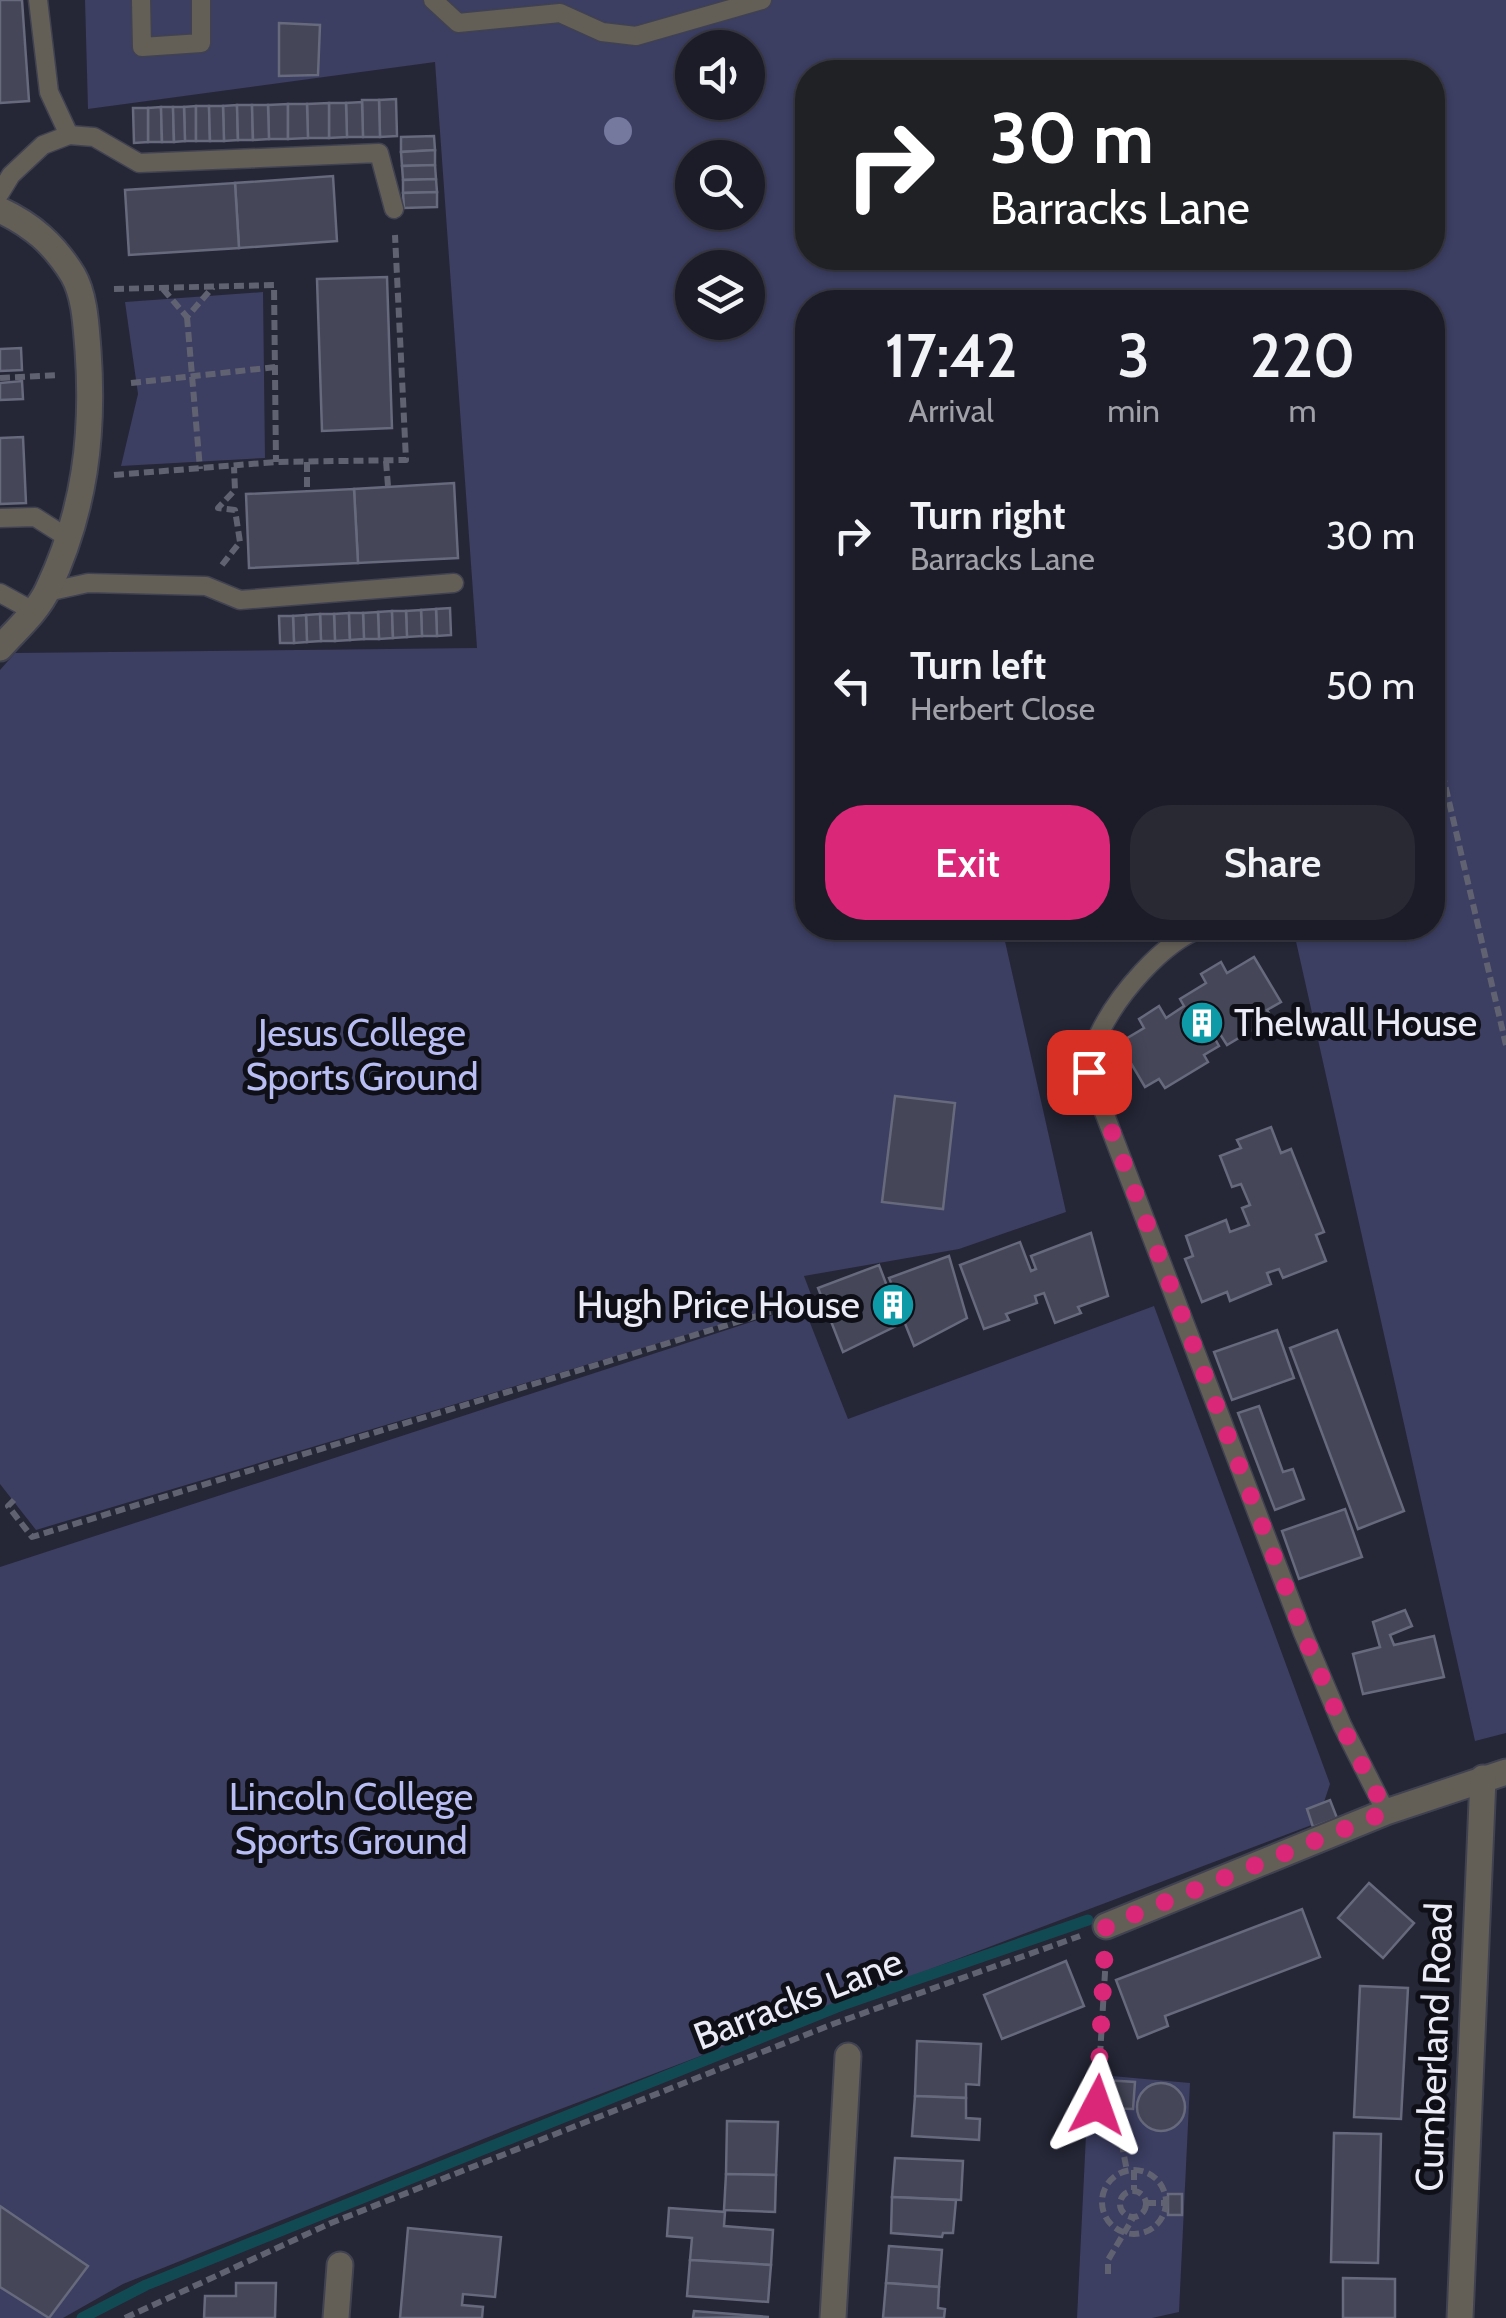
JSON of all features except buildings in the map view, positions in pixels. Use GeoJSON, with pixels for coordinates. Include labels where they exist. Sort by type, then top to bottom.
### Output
{"type":"FeatureCollection","features":[{"type":"Feature","properties":{"kind":"street"},"geometry":{"type":"LineString","coordinates":[[0,210],[34,226],[75,278],[86,318],[90,374],[89,462],[68,538],[40,601],[0,648]]}},
{"type":"Feature","properties":{"kind":"street"},"geometry":{"type":"LineString","coordinates":[[1106,1926],[1386,1812],[1494,1775]]}},
{"type":"Feature","properties":{"kind":"street","name":"Cumberland Road"},"geometry":{"type":"LineString","coordinates":[[1460,2318],[1494,1775]]}},
{"type":"Feature","properties":{"kind":"street"},"geometry":{"type":"LineString","coordinates":[[833,2318],[848,2056]]}},
{"type":"Feature","properties":{"kind":"street"},"geometry":{"type":"LineString","coordinates":[[336,2318],[340,2265]]}},
{"type":"Feature","properties":{"kind":"lane"},"geometry":{"type":"LineString","coordinates":[[38,0],[48,92],[69,135]]}},
{"type":"Feature","properties":{"kind":"lane"},"geometry":{"type":"LineString","coordinates":[[141,0],[142,47],[201,43],[200,0]]}},
{"type":"Feature","properties":{"kind":"lane"},"geometry":{"type":"LineString","coordinates":[[433,0],[458,23],[560,12],[602,32],[636,36],[762,0]]}},
{"type":"Feature","properties":{"kind":"lane"},"geometry":{"type":"LineString","coordinates":[[0,193],[11,175],[43,145],[69,135],[94,137],[139,163],[379,153],[394,209]]}},
{"type":"Feature","properties":{"kind":"lane"},"geometry":{"type":"LineString","coordinates":[[0,518],[35,517],[68,538]]}},
{"type":"Feature","properties":{"kind":"lane"},"geometry":{"type":"LineString","coordinates":[[0,594],[40,601],[88,583],[206,586],[240,600],[454,583]]}},
{"type":"Feature","properties":{"kind":"lane"},"geometry":{"type":"LineString","coordinates":[[1176,940],[1126,995],[1098,1036],[1089,1072],[1303,1633],[1342,1726],[1386,1812]]}},
{"type":"Feature","properties":{"kind":"path"},"geometry":{"type":"LineString","coordinates":[[113,475],[276,462],[406,460],[394,209]]}},
{"type":"Feature","properties":{"kind":"path"},"geometry":{"type":"LineString","coordinates":[[114,289],[274,285],[276,462]]}},
{"type":"Feature","properties":{"kind":"path"},"geometry":{"type":"LineString","coordinates":[[187,317],[213,286]]}},
{"type":"Feature","properties":{"kind":"path"},"geometry":{"type":"LineString","coordinates":[[162,288],[187,317],[200,469]]}},
{"type":"Feature","properties":{"kind":"path"},"geometry":{"type":"LineString","coordinates":[[131,383],[276,367]]}},
{"type":"Feature","properties":{"kind":"path"},"geometry":{"type":"LineString","coordinates":[[0,378],[90,374]]}},
{"type":"Feature","properties":{"kind":"path"},"geometry":{"type":"LineString","coordinates":[[306,462],[308,490]]}},
{"type":"Feature","properties":{"kind":"path"},"geometry":{"type":"LineString","coordinates":[[386,462],[388,486]]}},
{"type":"Feature","properties":{"kind":"path"},"geometry":{"type":"LineString","coordinates":[[206,586],[240,542],[236,510],[218,508],[234,490],[234,467]]}},
{"type":"Feature","properties":{"kind":"path"},"geometry":{"type":"LineString","coordinates":[[1445,785],[1506,1045]]}},
{"type":"Feature","properties":{"kind":"path"},"geometry":{"type":"LineString","coordinates":[[14,1500],[8,1506],[32,1537],[806,1301]]}},
{"type":"Feature","properties":{"kind":"path"},"geometry":{"type":"LineString","coordinates":[[1106,1926],[1097,2105],[1119,2130],[1134,2190],[1146,2204]]}},
{"type":"Feature","properties":{"kind":"path","name":"Barracks Lane"},"geometry":{"type":"LineString","coordinates":[[126,2318],[350,2215],[833,2024],[1106,1926]]}},
{"type":"Feature","properties":{"kind":"path"},"geometry":{"type":"LineString","coordinates":[[1130,2170],[1157,2180],[1166,2203],[1153,2228],[1127,2233],[1106,2219],[1102,2204],[1110,2181],[1130,2170]]}},
{"type":"Feature","properties":{"kind":"path"},"geometry":{"type":"LineString","coordinates":[[1119,2203],[1124,2193],[1134,2190]]}},
{"type":"Feature","properties":{"kind":"path"},"geometry":{"type":"LineString","coordinates":[[1102,2204],[1119,2203]]}},
{"type":"Feature","properties":{"kind":"path"},"geometry":{"type":"LineString","coordinates":[[1119,2203],[1124,2214],[1134,2217]]}},
{"type":"Feature","properties":{"kind":"path"},"geometry":{"type":"LineString","coordinates":[[1146,2204],[1166,2203]]}},
{"type":"Feature","properties":{"kind":"path"},"geometry":{"type":"LineString","coordinates":[[1108,2274],[1108,2260],[1146,2204]]}},
{"type":"Feature","properties":{"kind":"green space","name":"Jesus College Sports Ground"},"geometry":{"type":"Polygon","coordinates":[[[85,0],[1506,0],[1506,1733],[1475,1741],[1296,940],[1445,940],[1445,290],[795,290],[795,940],[1005,940],[1066,1212],[959,1249],[804,1276],[812,1297],[36,1530],[0,1484],[0,670],[15,653],[477,648],[435,62],[88,109],[85,0]]]}},
{"type":"Feature","properties":{"kind":"green space"},"geometry":{"type":"Polygon","coordinates":[[[263,292],[265,458],[121,466],[138,394],[125,302],[263,292]]]}},
{"type":"Feature","properties":{"kind":"green space","name":"Lincoln College Sports Ground"},"geometry":{"type":"Polygon","coordinates":[[[803,1305],[848,1419],[1154,1306],[1330,1784],[1317,1823],[513,2127],[123,2284],[63,2318],[0,2318],[0,1567],[803,1305]]]}},
{"type":"Feature","properties":{"kind":"green space"},"geometry":{"type":"Polygon","coordinates":[[[1089,2074],[1190,2083],[1179,2312],[1152,2318],[1077,2318],[1089,2074]]]}},
{"type":"Feature","properties":{"kind":"waterway"},"geometry":{"type":"LineString","coordinates":[[82,2318],[146,2285],[845,2004],[1088,1920]]}},
{"type":"Feature","properties":{"kind":"place","name":"Thelwall House"},"geometry":{"type":"Point","coordinates":[1202,1023]}},
{"type":"Feature","properties":{"kind":"place","name":"Hugh Price House"},"geometry":{"type":"Point","coordinates":[893,1305]}},
{"type":"Feature","properties":{"kind":"route"},"geometry":{"type":"LineString","coordinates":[[1089,1072],[1303,1633],[1342,1726],[1386,1812],[1106,1926],[1097,2105]]}}]}
